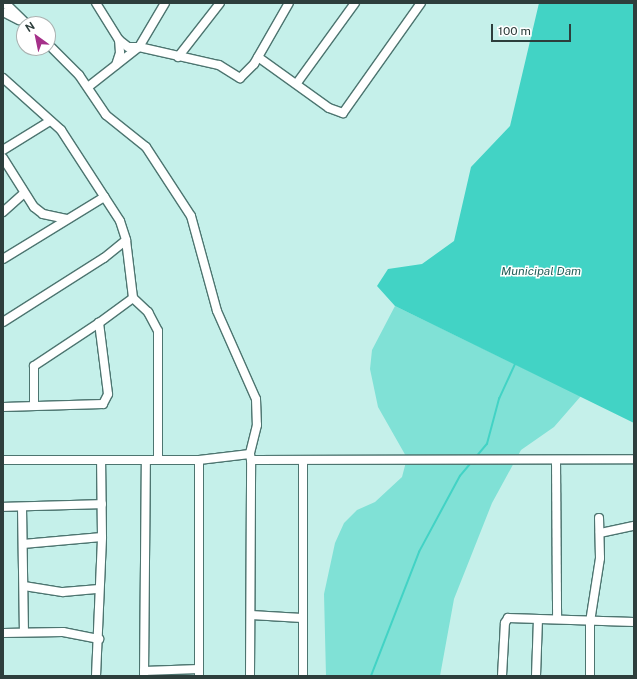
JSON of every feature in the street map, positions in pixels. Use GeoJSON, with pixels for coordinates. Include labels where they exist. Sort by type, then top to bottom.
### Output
{"type":"FeatureCollection","features":[{"type":"Feature","properties":{"kind":"street"},"geometry":{"type":"LineString","coordinates":[[5,3],[19,16]]}},
{"type":"Feature","properties":{"kind":"street"},"geometry":{"type":"LineString","coordinates":[[96,3],[119,40],[132,49],[139,47],[219,65],[240,78],[247,74],[289,3]]}},
{"type":"Feature","properties":{"kind":"street"},"geometry":{"type":"LineString","coordinates":[[88,86],[139,47],[164,3]]}},
{"type":"Feature","properties":{"kind":"street"},"geometry":{"type":"LineString","coordinates":[[297,84],[354,3]]}},
{"type":"Feature","properties":{"kind":"street"},"geometry":{"type":"LineString","coordinates":[[258,57],[329,108],[338,113],[345,112],[421,3]]}},
{"type":"Feature","properties":{"kind":"street"},"geometry":{"type":"LineString","coordinates":[[178,57],[217,4]]}},
{"type":"Feature","properties":{"kind":"street"},"geometry":{"type":"LineString","coordinates":[[3,12],[16,18]]}},
{"type":"Feature","properties":{"kind":"street"},"geometry":{"type":"LineString","coordinates":[[116,66],[120,53],[119,40]]}},
{"type":"Feature","properties":{"kind":"street"},"geometry":{"type":"LineString","coordinates":[[56,52],[88,86],[106,116],[146,147],[191,216],[217,311],[256,399],[257,425],[251,457],[250,676]]}},
{"type":"Feature","properties":{"kind":"street"},"geometry":{"type":"LineString","coordinates":[[5,84],[31,102],[61,130],[120,221],[126,240],[133,298],[148,312],[158,331],[158,460]]}},
{"type":"Feature","properties":{"kind":"street"},"geometry":{"type":"LineString","coordinates":[[3,150],[50,121]]}},
{"type":"Feature","properties":{"kind":"street"},"geometry":{"type":"LineString","coordinates":[[3,158],[24,194],[34,207],[43,214],[66,219]]}},
{"type":"Feature","properties":{"kind":"street"},"geometry":{"type":"LineString","coordinates":[[3,212],[24,194]]}},
{"type":"Feature","properties":{"kind":"street"},"geometry":{"type":"LineString","coordinates":[[3,259],[49,233],[66,219],[104,197]]}},
{"type":"Feature","properties":{"kind":"street"},"geometry":{"type":"LineString","coordinates":[[3,322],[104,258],[126,240]]}},
{"type":"Feature","properties":{"kind":"street"},"geometry":{"type":"LineString","coordinates":[[34,404],[34,366],[99,323],[133,298]]}},
{"type":"Feature","properties":{"kind":"street"},"geometry":{"type":"LineString","coordinates":[[3,407],[34,404],[100,404],[105,402],[108,394],[99,323]]}},
{"type":"Feature","properties":{"kind":"street"},"geometry":{"type":"LineString","coordinates":[[3,460],[199,460],[251,457],[303,460],[634,459]]}},
{"type":"Feature","properties":{"kind":"street"},"geometry":{"type":"LineString","coordinates":[[96,676],[99,639],[99,589],[102,537],[101,460]]}},
{"type":"Feature","properties":{"kind":"street"},"geometry":{"type":"LineString","coordinates":[[146,460],[144,673],[199,673],[199,460]]}},
{"type":"Feature","properties":{"kind":"street"},"geometry":{"type":"LineString","coordinates":[[303,460],[303,676]]}},
{"type":"Feature","properties":{"kind":"street"},"geometry":{"type":"LineString","coordinates":[[556,460],[557,619]]}},
{"type":"Feature","properties":{"kind":"street"},"geometry":{"type":"LineString","coordinates":[[3,507],[102,504]]}},
{"type":"Feature","properties":{"kind":"street"},"geometry":{"type":"LineString","coordinates":[[22,507],[24,632]]}},
{"type":"Feature","properties":{"kind":"street"},"geometry":{"type":"LineString","coordinates":[[590,676],[590,622],[600,558],[599,518]]}},
{"type":"Feature","properties":{"kind":"street"},"geometry":{"type":"LineString","coordinates":[[600,533],[634,526]]}},
{"type":"Feature","properties":{"kind":"street"},"geometry":{"type":"LineString","coordinates":[[23,544],[102,537]]}},
{"type":"Feature","properties":{"kind":"street"},"geometry":{"type":"LineString","coordinates":[[24,586],[63,592],[99,589]]}},
{"type":"Feature","properties":{"kind":"street"},"geometry":{"type":"LineString","coordinates":[[251,615],[302,618]]}},
{"type":"Feature","properties":{"kind":"street"},"geometry":{"type":"LineString","coordinates":[[502,676],[506,620],[510,617],[590,622],[634,622]]}},
{"type":"Feature","properties":{"kind":"street"},"geometry":{"type":"LineString","coordinates":[[536,676],[538,619]]}},
{"type":"Feature","properties":{"kind":"street"},"geometry":{"type":"LineString","coordinates":[[3,633],[24,632],[76,634],[99,639]]}},
{"type":"Feature","properties":{"kind":"shaded area"},"geometry":{"type":"Polygon","coordinates":[[[395,306],[581,396],[554,427],[521,450],[492,503],[454,599],[440,676],[326,676],[324,594],[335,543],[344,523],[357,510],[375,502],[402,477],[407,458],[378,407],[370,369],[372,350],[395,306]]]}},
{"type":"Feature","properties":{"kind":"water","name":"Municipal Dam"},"geometry":{"type":"Polygon","coordinates":[[[539,3],[634,3],[634,423],[395,306],[377,286],[388,269],[422,264],[454,241],[471,167],[510,126],[539,3]]]}},
{"type":"Feature","properties":{"kind":"waterway"},"geometry":{"type":"LineString","coordinates":[[476,457],[487,444],[499,399],[516,362]]}},
{"type":"Feature","properties":{"kind":"waterway"},"geometry":{"type":"LineString","coordinates":[[371,676],[419,552],[460,476],[471,463]]}}]}
